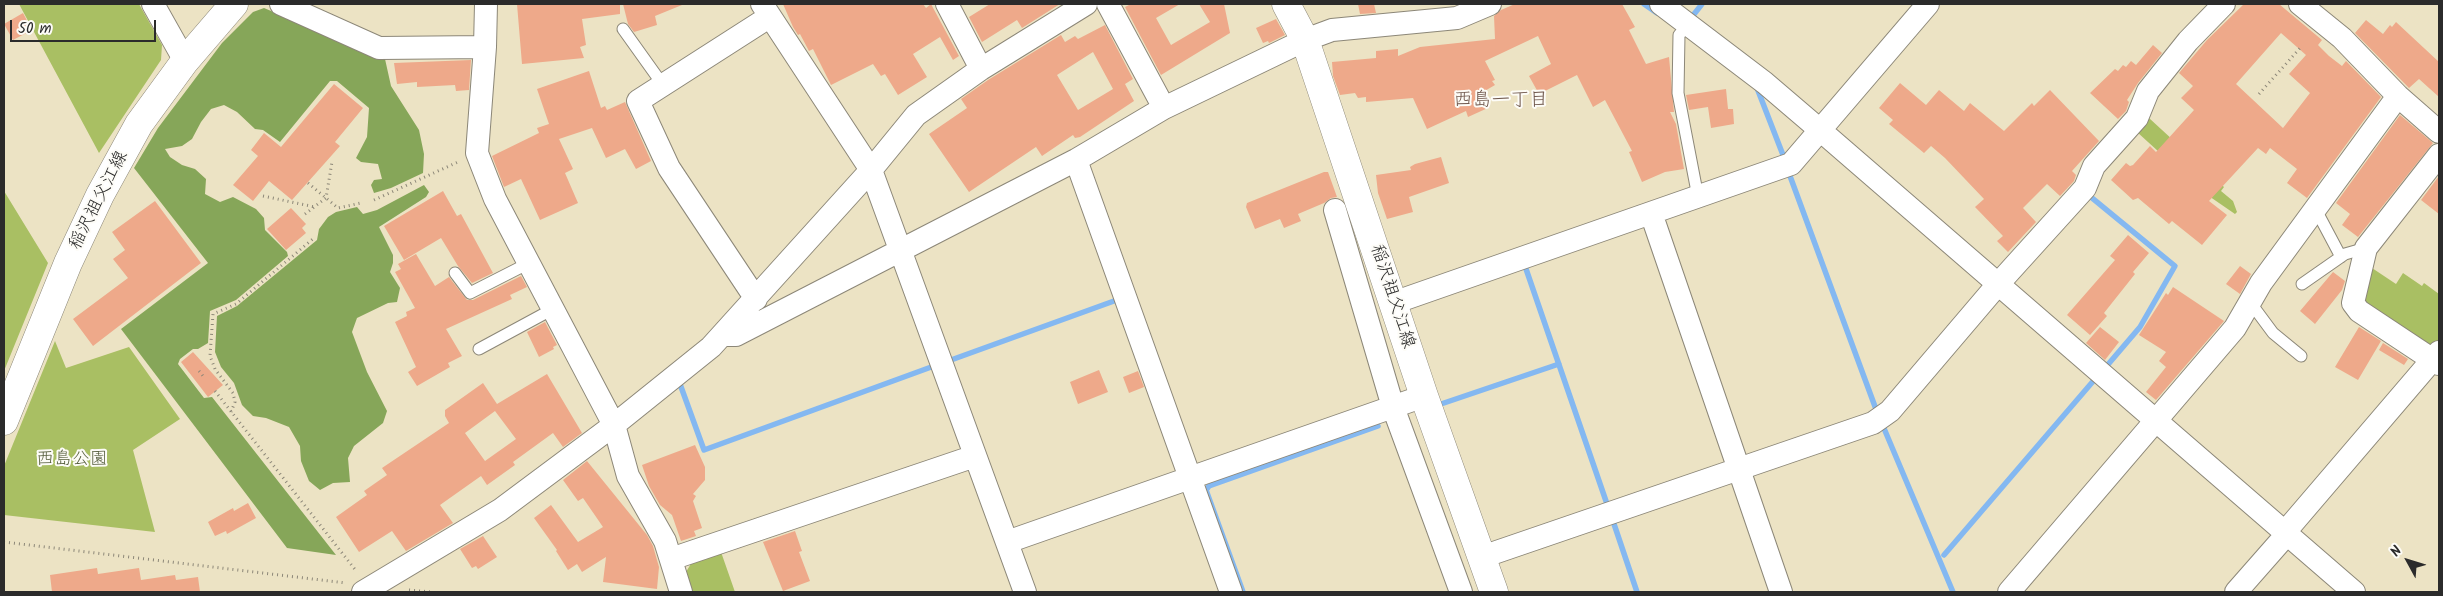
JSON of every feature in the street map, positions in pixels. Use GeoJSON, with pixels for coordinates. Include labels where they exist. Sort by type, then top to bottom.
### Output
{"type":"FeatureCollection","features":[{"type":"Feature","properties":{"kind":"main road","name":"稲沢祖父江線"},"geometry":{"type":"LineString","coordinates":[[4,421],[68,263],[100,195],[139,124],[185,61],[234,4]]}},
{"type":"Feature","properties":{"kind":"main road","name":"稲沢祖父江線"},"geometry":{"type":"LineString","coordinates":[[1286,4],[1306,40],[1424,396],[1494,592]]}},
{"type":"Feature","properties":{"kind":"street"},"geometry":{"type":"LineString","coordinates":[[153,4],[185,61]]}},
{"type":"Feature","properties":{"kind":"street"},"geometry":{"type":"LineString","coordinates":[[282,4],[379,48],[485,47]]}},
{"type":"Feature","properties":{"kind":"street"},"geometry":{"type":"LineString","coordinates":[[486,4],[485,47],[477,153],[495,199],[614,425],[628,476],[665,541],[681,592]]}},
{"type":"Feature","properties":{"kind":"street"},"geometry":{"type":"LineString","coordinates":[[947,4],[981,69]]}},
{"type":"Feature","properties":{"kind":"street"},"geometry":{"type":"LineString","coordinates":[[368,588],[500,510],[614,425],[724,335],[871,170],[916,115],[981,69],[1086,4]]}},
{"type":"Feature","properties":{"kind":"street"},"geometry":{"type":"LineString","coordinates":[[1108,4],[1164,108]]}},
{"type":"Feature","properties":{"kind":"street"},"geometry":{"type":"LineString","coordinates":[[724,335],[736,335],[1076,160],[1164,108],[1306,40],[1332,30],[1457,18],[1490,4]]}},
{"type":"Feature","properties":{"kind":"street"},"geometry":{"type":"LineString","coordinates":[[1661,4],[1765,83],[1999,283],[2354,592]]}},
{"type":"Feature","properties":{"kind":"street"},"geometry":{"type":"LineString","coordinates":[[1393,303],[1791,164],[1928,4]]}},
{"type":"Feature","properties":{"kind":"street"},"geometry":{"type":"LineString","coordinates":[[1482,557],[1873,423],[1890,411],[1999,283],[2085,188],[2094,166],[2137,118],[2148,92],[2188,41],[2224,4]]}},
{"type":"Feature","properties":{"kind":"street"},"geometry":{"type":"LineString","coordinates":[[2300,4],[2342,38],[2398,96],[2439,132]]}},
{"type":"Feature","properties":{"kind":"street"},"geometry":{"type":"LineString","coordinates":[[756,299],[669,168],[638,101],[663,85],[765,10],[871,170],[1025,592]]}},
{"type":"Feature","properties":{"kind":"street"},"geometry":{"type":"LineString","coordinates":[[2009,592],[2235,328],[2261,283],[2398,96]]}},
{"type":"Feature","properties":{"kind":"street"},"geometry":{"type":"LineString","coordinates":[[2236,592],[2437,358],[2359,311],[2353,303],[2366,248],[2439,155]]}},
{"type":"Feature","properties":{"kind":"street"},"geometry":{"type":"LineString","coordinates":[[1076,160],[1231,592]]}},
{"type":"Feature","properties":{"kind":"street"},"geometry":{"type":"LineString","coordinates":[[1335,210],[1393,407],[1461,592]]}},
{"type":"Feature","properties":{"kind":"street"},"geometry":{"type":"LineString","coordinates":[[1651,213],[1781,592]]}},
{"type":"Feature","properties":{"kind":"street"},"geometry":{"type":"LineString","coordinates":[[1007,542],[1424,396]]}},
{"type":"Feature","properties":{"kind":"street"},"geometry":{"type":"LineString","coordinates":[[671,559],[975,456]]}},
{"type":"Feature","properties":{"kind":"lane"},"geometry":{"type":"LineString","coordinates":[[1688,24],[1679,36],[1678,93],[1698,197]]}},
{"type":"Feature","properties":{"kind":"lane"},"geometry":{"type":"LineString","coordinates":[[623,29],[663,85]]}},
{"type":"Feature","properties":{"kind":"lane"},"geometry":{"type":"LineString","coordinates":[[2315,208],[2341,257]]}},
{"type":"Feature","properties":{"kind":"lane"},"geometry":{"type":"LineString","coordinates":[[2302,284],[2341,257],[2366,248]]}},
{"type":"Feature","properties":{"kind":"lane"},"geometry":{"type":"LineString","coordinates":[[455,273],[470,293],[529,263]]}},
{"type":"Feature","properties":{"kind":"lane"},"geometry":{"type":"LineString","coordinates":[[2250,302],[2273,333],[2301,356]]}},
{"type":"Feature","properties":{"kind":"lane"},"geometry":{"type":"LineString","coordinates":[[480,349],[553,309]]}},
{"type":"Feature","properties":{"kind":"path"},"geometry":{"type":"LineString","coordinates":[[2259,94],[2301,47]]}},
{"type":"Feature","properties":{"kind":"path"},"geometry":{"type":"LineString","coordinates":[[374,200],[477,153]]}},
{"type":"Feature","properties":{"kind":"path"},"geometry":{"type":"LineString","coordinates":[[305,214],[326,198],[332,162]]}},
{"type":"Feature","properties":{"kind":"path"},"geometry":{"type":"LineString","coordinates":[[308,183],[338,208],[362,203]]}},
{"type":"Feature","properties":{"kind":"path"},"geometry":{"type":"LineString","coordinates":[[263,196],[314,207]]}},
{"type":"Feature","properties":{"kind":"path"},"geometry":{"type":"LineString","coordinates":[[231,412],[235,402],[233,392],[215,369],[210,356],[213,314],[236,304],[314,238]]}},
{"type":"Feature","properties":{"kind":"path"},"geometry":{"type":"LineString","coordinates":[[199,371],[204,376]]}},
{"type":"Feature","properties":{"kind":"path"},"geometry":{"type":"LineString","coordinates":[[215,391],[368,588]]}},
{"type":"Feature","properties":{"kind":"path"},"geometry":{"type":"LineString","coordinates":[[4,542],[368,588],[431,592]]}},
{"type":"Feature","properties":{"kind":"green space"},"geometry":{"type":"Polygon","coordinates":[[[19,4],[139,4],[162,45],[161,60],[99,153],[19,4]]]}},
{"type":"Feature","properties":{"kind":"green space"},"geometry":{"type":"Polygon","coordinates":[[[264,8],[385,59],[391,86],[419,130],[424,154],[423,173],[391,188],[374,193],[371,185],[374,180],[382,179],[378,164],[361,162],[356,158],[367,137],[369,108],[337,81],[330,81],[280,142],[263,130],[255,129],[237,112],[224,105],[211,109],[192,139],[182,146],[165,149],[170,157],[182,165],[195,169],[206,179],[205,194],[220,202],[233,197],[256,209],[264,218],[265,230],[287,252],[288,256],[236,300],[210,311],[208,343],[198,349],[193,349],[180,359],[178,364],[204,398],[212,397],[336,555],[287,548],[121,329],[208,263],[134,168],[158,128],[222,43],[253,12],[264,8]]]}},
{"type":"Feature","properties":{"kind":"green space"},"geometry":{"type":"Polygon","coordinates":[[[2149,118],[2224,187],[2221,191],[2233,201],[2237,212],[2235,214],[2203,192],[2137,132],[2149,118]]]}},
{"type":"Feature","properties":{"kind":"green space"},"geometry":{"type":"Polygon","coordinates":[[[424,185],[429,192],[426,197],[379,227],[393,255],[390,272],[400,288],[397,302],[388,303],[357,318],[352,332],[367,372],[387,411],[383,423],[354,446],[348,458],[350,482],[333,483],[320,490],[309,481],[301,461],[300,446],[289,427],[266,418],[253,416],[242,405],[234,383],[221,367],[215,352],[217,316],[237,306],[317,240],[319,229],[328,217],[336,212],[357,207],[363,214],[377,210],[424,185]]]}},
{"type":"Feature","properties":{"kind":"green space"},"geometry":{"type":"Polygon","coordinates":[[[4,191],[48,263],[4,371],[4,191]]]}},
{"type":"Feature","properties":{"kind":"green space"},"geometry":{"type":"Polygon","coordinates":[[[2369,266],[2396,284],[2403,273],[2422,286],[2424,283],[2439,294],[2439,345],[2435,349],[2360,300],[2369,266]]]}},
{"type":"Feature","properties":{"kind":"green space","name":"西島公園"},"geometry":{"type":"Polygon","coordinates":[[[55,341],[66,368],[129,347],[180,419],[133,450],[155,532],[4,515],[4,466],[55,341]]]}},
{"type":"Feature","properties":{"kind":"green space"},"geometry":{"type":"Polygon","coordinates":[[[721,552],[735,592],[690,592],[686,572],[692,562],[721,552]]]}},
{"type":"Feature","properties":{"kind":"building"},"geometry":{"type":"Polygon","coordinates":[[[517,4],[620,4],[620,14],[582,19],[586,45],[580,47],[584,58],[522,64],[517,4]]]}},
{"type":"Feature","properties":{"kind":"building"},"geometry":{"type":"Polygon","coordinates":[[[623,4],[682,5],[655,16],[657,25],[634,32],[628,24],[623,4]]]}},
{"type":"Feature","properties":{"kind":"building"},"geometry":{"type":"Polygon","coordinates":[[[783,4],[923,4],[926,8],[931,4],[959,56],[953,60],[940,37],[913,54],[927,77],[898,95],[885,74],[881,76],[873,64],[831,85],[813,49],[809,51],[800,34],[798,35],[793,27],[783,4]]]}},
{"type":"Feature","properties":{"kind":"building"},"geometry":{"type":"Polygon","coordinates":[[[990,4],[1060,4],[1022,28],[1017,20],[982,42],[969,17],[990,4]]]}},
{"type":"Feature","properties":{"kind":"building"},"geometry":{"type":"Polygon","coordinates":[[[1131,4],[1180,4],[1156,18],[1171,45],[1210,22],[1199,4],[1224,4],[1230,33],[1161,75],[1125,7],[1131,4]]]}},
{"type":"Feature","properties":{"kind":"building"},"geometry":{"type":"Polygon","coordinates":[[[1358,4],[1374,4],[1376,13],[1360,14],[1358,4]]]}},
{"type":"Feature","properties":{"kind":"building"},"geometry":{"type":"Polygon","coordinates":[[[1515,4],[1622,4],[1635,27],[1629,30],[1646,64],[1669,57],[1674,112],[1670,112],[1676,124],[1684,169],[1665,172],[1642,182],[1629,152],[1632,151],[1605,100],[1593,107],[1577,75],[1539,94],[1529,76],[1551,64],[1538,36],[1485,61],[1495,80],[1492,81],[1495,85],[1483,92],[1490,107],[1468,117],[1466,111],[1427,129],[1413,98],[1366,102],[1366,97],[1358,98],[1355,93],[1340,95],[1333,76],[1332,62],[1376,58],[1376,51],[1398,49],[1398,56],[1420,47],[1495,39],[1494,16],[1501,10],[1515,4]]]}},
{"type":"Feature","properties":{"kind":"building"},"geometry":{"type":"Polygon","coordinates":[[[2244,4],[2279,4],[2322,40],[2318,45],[2329,56],[2342,66],[2346,61],[2381,97],[2307,198],[2287,183],[2297,169],[2270,148],[2266,154],[2258,148],[2209,201],[2227,215],[2202,245],[2172,221],[2169,224],[2138,198],[2133,200],[2111,180],[2126,163],[2130,166],[2133,165],[2150,146],[2156,152],[2194,110],[2181,98],[2193,86],[2179,73],[2207,40],[2244,4]],[[2281,33],[2236,84],[2283,128],[2310,93],[2289,74],[2306,55],[2281,33]]]}},
{"type":"Feature","properties":{"kind":"building"},"geometry":{"type":"Polygon","coordinates":[[[23,13],[32,30],[13,40],[4,24],[23,13]]]}},
{"type":"Feature","properties":{"kind":"building"},"geometry":{"type":"Polygon","coordinates":[[[1276,19],[1285,35],[1269,43],[1268,41],[1263,43],[1256,28],[1276,19]]]}},
{"type":"Feature","properties":{"kind":"building"},"geometry":{"type":"Polygon","coordinates":[[[2366,20],[2383,34],[2390,25],[2392,27],[2396,22],[2439,62],[2439,97],[2419,79],[2409,88],[2355,33],[2366,20]]]}},
{"type":"Feature","properties":{"kind":"building"},"geometry":{"type":"Polygon","coordinates":[[[1105,25],[1133,79],[1125,84],[1134,101],[1080,137],[1075,138],[1073,135],[1042,156],[1036,147],[969,192],[929,134],[967,108],[961,99],[988,80],[1061,35],[1065,42],[1075,36],[1078,39],[1105,25]],[[1093,52],[1057,75],[1078,110],[1113,89],[1093,52]]]}},
{"type":"Feature","properties":{"kind":"building"},"geometry":{"type":"Polygon","coordinates":[[[2153,45],[2162,53],[2138,83],[2127,100],[2129,102],[2126,111],[2118,119],[2090,93],[2115,69],[2118,71],[2123,65],[2126,67],[2131,61],[2136,65],[2153,45]]]}},
{"type":"Feature","properties":{"kind":"building"},"geometry":{"type":"Polygon","coordinates":[[[471,60],[469,90],[456,91],[455,85],[417,87],[417,82],[397,84],[394,63],[471,60]]]}},
{"type":"Feature","properties":{"kind":"building"},"geometry":{"type":"Polygon","coordinates":[[[589,71],[601,108],[605,106],[607,110],[625,102],[651,161],[636,169],[625,149],[606,158],[592,128],[559,139],[573,169],[565,173],[578,203],[540,220],[521,179],[504,187],[492,156],[539,133],[537,128],[549,124],[537,89],[589,71]]]}},
{"type":"Feature","properties":{"kind":"building"},"geometry":{"type":"Polygon","coordinates":[[[1900,83],[1926,105],[1939,90],[1964,111],[1970,103],[2004,131],[2032,103],[2034,106],[2050,90],[2099,141],[2072,171],[2076,175],[2074,181],[2060,196],[2047,184],[2023,208],[2036,222],[2008,252],[1997,241],[2003,236],[1975,207],[1984,199],[1931,146],[1924,153],[1889,124],[1893,120],[1879,108],[1900,83]]]}},
{"type":"Feature","properties":{"kind":"building"},"geometry":{"type":"Polygon","coordinates":[[[334,84],[363,108],[335,142],[340,146],[292,200],[269,181],[253,201],[233,185],[258,156],[251,150],[264,133],[281,147],[334,84]]]}},
{"type":"Feature","properties":{"kind":"building"},"geometry":{"type":"Polygon","coordinates":[[[1726,89],[1728,109],[1733,109],[1734,124],[1711,128],[1708,107],[1689,110],[1686,95],[1726,89]]]}},
{"type":"Feature","properties":{"kind":"building"},"geometry":{"type":"Polygon","coordinates":[[[2400,115],[2433,143],[2358,237],[2342,225],[2350,214],[2336,203],[2400,115]]]}},
{"type":"Feature","properties":{"kind":"building"},"geometry":{"type":"Polygon","coordinates":[[[1441,157],[1449,183],[1409,197],[1413,212],[1387,219],[1378,193],[1376,175],[1411,170],[1410,167],[1415,164],[1441,157]]]}},
{"type":"Feature","properties":{"kind":"building"},"geometry":{"type":"Polygon","coordinates":[[[1328,172],[1337,197],[1298,214],[1301,221],[1284,228],[1280,219],[1255,229],[1246,207],[1247,203],[1328,172]]]}},
{"type":"Feature","properties":{"kind":"building"},"geometry":{"type":"Polygon","coordinates":[[[2439,176],[2439,214],[2421,200],[2439,176]]]}},
{"type":"Feature","properties":{"kind":"building"},"geometry":{"type":"Polygon","coordinates":[[[443,191],[457,216],[461,214],[493,273],[472,283],[458,266],[441,238],[404,260],[384,226],[443,191]]]}},
{"type":"Feature","properties":{"kind":"building"},"geometry":{"type":"Polygon","coordinates":[[[155,201],[201,263],[93,346],[73,319],[128,278],[113,259],[125,250],[112,232],[155,201]]]}},
{"type":"Feature","properties":{"kind":"building"},"geometry":{"type":"Polygon","coordinates":[[[291,208],[306,224],[302,228],[306,233],[286,250],[267,229],[291,208]]]}},
{"type":"Feature","properties":{"kind":"building"},"geometry":{"type":"Polygon","coordinates":[[[2128,235],[2149,253],[2104,313],[2107,316],[2090,335],[2067,315],[2115,260],[2110,256],[2128,235]]]}},
{"type":"Feature","properties":{"kind":"building"},"geometry":{"type":"Polygon","coordinates":[[[416,254],[435,286],[449,277],[467,300],[473,300],[521,276],[527,287],[510,295],[512,299],[446,329],[462,356],[448,363],[450,367],[417,386],[408,372],[416,367],[395,322],[407,316],[406,312],[415,308],[395,272],[401,269],[398,264],[416,254]]]}},
{"type":"Feature","properties":{"kind":"building"},"geometry":{"type":"Polygon","coordinates":[[[2240,266],[2251,274],[2240,294],[2226,284],[2240,266]]]}},
{"type":"Feature","properties":{"kind":"building"},"geometry":{"type":"Polygon","coordinates":[[[2333,272],[2345,281],[2342,290],[2315,324],[2300,311],[2333,272]]]}},
{"type":"Feature","properties":{"kind":"building"},"geometry":{"type":"Polygon","coordinates":[[[2173,287],[2224,321],[2156,400],[2146,392],[2166,367],[2159,361],[2166,352],[2139,335],[2166,293],[2168,295],[2173,287]]]}},
{"type":"Feature","properties":{"kind":"building"},"geometry":{"type":"Polygon","coordinates":[[[545,322],[557,345],[553,347],[554,349],[539,357],[527,332],[545,322]]]}},
{"type":"Feature","properties":{"kind":"building"},"geometry":{"type":"Polygon","coordinates":[[[2100,327],[2119,342],[2105,360],[2086,343],[2100,327]]]}},
{"type":"Feature","properties":{"kind":"building"},"geometry":{"type":"Polygon","coordinates":[[[2359,327],[2381,341],[2358,380],[2335,367],[2359,327]]]}},
{"type":"Feature","properties":{"kind":"building"},"geometry":{"type":"Polygon","coordinates":[[[2383,343],[2408,359],[2404,365],[2379,350],[2383,343]]]}},
{"type":"Feature","properties":{"kind":"building"},"geometry":{"type":"Polygon","coordinates":[[[193,352],[223,385],[208,397],[181,362],[193,352]]]}},
{"type":"Feature","properties":{"kind":"building"},"geometry":{"type":"Polygon","coordinates":[[[1099,370],[1108,392],[1078,404],[1070,382],[1099,370]]]}},
{"type":"Feature","properties":{"kind":"building"},"geometry":{"type":"Polygon","coordinates":[[[1138,371],[1144,387],[1129,393],[1123,377],[1138,371]]]}},
{"type":"Feature","properties":{"kind":"building"},"geometry":{"type":"Polygon","coordinates":[[[547,374],[582,433],[563,447],[553,433],[513,462],[515,465],[487,485],[481,476],[440,505],[453,523],[406,551],[392,531],[359,552],[336,517],[367,495],[364,491],[387,475],[382,468],[449,423],[445,416],[445,410],[483,383],[497,404],[547,374]],[[495,411],[465,433],[485,461],[516,439],[495,411]]]}},
{"type":"Feature","properties":{"kind":"building"},"geometry":{"type":"Polygon","coordinates":[[[695,445],[705,467],[705,480],[693,494],[696,496],[693,501],[702,528],[694,531],[696,536],[681,541],[672,515],[660,505],[649,486],[642,465],[695,445]]]}},
{"type":"Feature","properties":{"kind":"building"},"geometry":{"type":"Polygon","coordinates":[[[587,461],[647,535],[653,546],[659,567],[657,589],[603,582],[606,557],[582,572],[577,564],[568,570],[557,550],[534,518],[551,505],[578,542],[603,527],[583,498],[578,501],[563,480],[587,461]]]}},
{"type":"Feature","properties":{"kind":"building"},"geometry":{"type":"Polygon","coordinates":[[[248,503],[256,518],[227,534],[226,531],[215,536],[208,522],[233,508],[234,511],[248,503]]]}},
{"type":"Feature","properties":{"kind":"building"},"geometry":{"type":"Polygon","coordinates":[[[795,531],[802,551],[799,552],[810,581],[783,591],[763,542],[795,531]]]}},
{"type":"Feature","properties":{"kind":"building"},"geometry":{"type":"Polygon","coordinates":[[[483,536],[497,557],[478,569],[476,566],[472,568],[460,549],[483,536]]]}},
{"type":"Feature","properties":{"kind":"building"},"geometry":{"type":"Polygon","coordinates":[[[97,568],[98,574],[139,568],[141,580],[175,575],[176,580],[198,577],[200,592],[52,592],[50,575],[97,568]]]}},
{"type":"Feature","properties":{"kind":"waterway"},"geometry":{"type":"LineString","coordinates":[[1644,4],[1657,13]]}},
{"type":"Feature","properties":{"kind":"waterway"},"geometry":{"type":"LineString","coordinates":[[1691,18],[1702,4]]}},
{"type":"Feature","properties":{"kind":"waterway"},"geometry":{"type":"LineString","coordinates":[[1757,88],[1783,155]]}},
{"type":"Feature","properties":{"kind":"waterway"},"geometry":{"type":"LineString","coordinates":[[1790,176],[1877,412]]}},
{"type":"Feature","properties":{"kind":"waterway"},"geometry":{"type":"LineString","coordinates":[[2091,197],[2175,266],[2140,327],[2105,368]]}},
{"type":"Feature","properties":{"kind":"waterway"},"geometry":{"type":"LineString","coordinates":[[1525,266],[1607,504]]}},
{"type":"Feature","properties":{"kind":"waterway"},"geometry":{"type":"LineString","coordinates":[[951,360],[1114,301]]}},
{"type":"Feature","properties":{"kind":"waterway"},"geometry":{"type":"LineString","coordinates":[[1441,404],[1559,364]]}},
{"type":"Feature","properties":{"kind":"waterway"},"geometry":{"type":"LineString","coordinates":[[680,384],[704,450],[934,366]]}},
{"type":"Feature","properties":{"kind":"waterway"},"geometry":{"type":"LineString","coordinates":[[1944,555],[2095,379]]}},
{"type":"Feature","properties":{"kind":"waterway"},"geometry":{"type":"LineString","coordinates":[[1243,592],[1206,490],[1209,486],[1378,426]]}},
{"type":"Feature","properties":{"kind":"waterway"},"geometry":{"type":"LineString","coordinates":[[1883,426],[1953,592]]}},
{"type":"Feature","properties":{"kind":"waterway"},"geometry":{"type":"LineString","coordinates":[[1613,521],[1637,592]]}},
{"type":"Feature","properties":{"kind":"district","name":"西島一丁目"},"geometry":{"type":"Point","coordinates":[1501,102]}}]}
